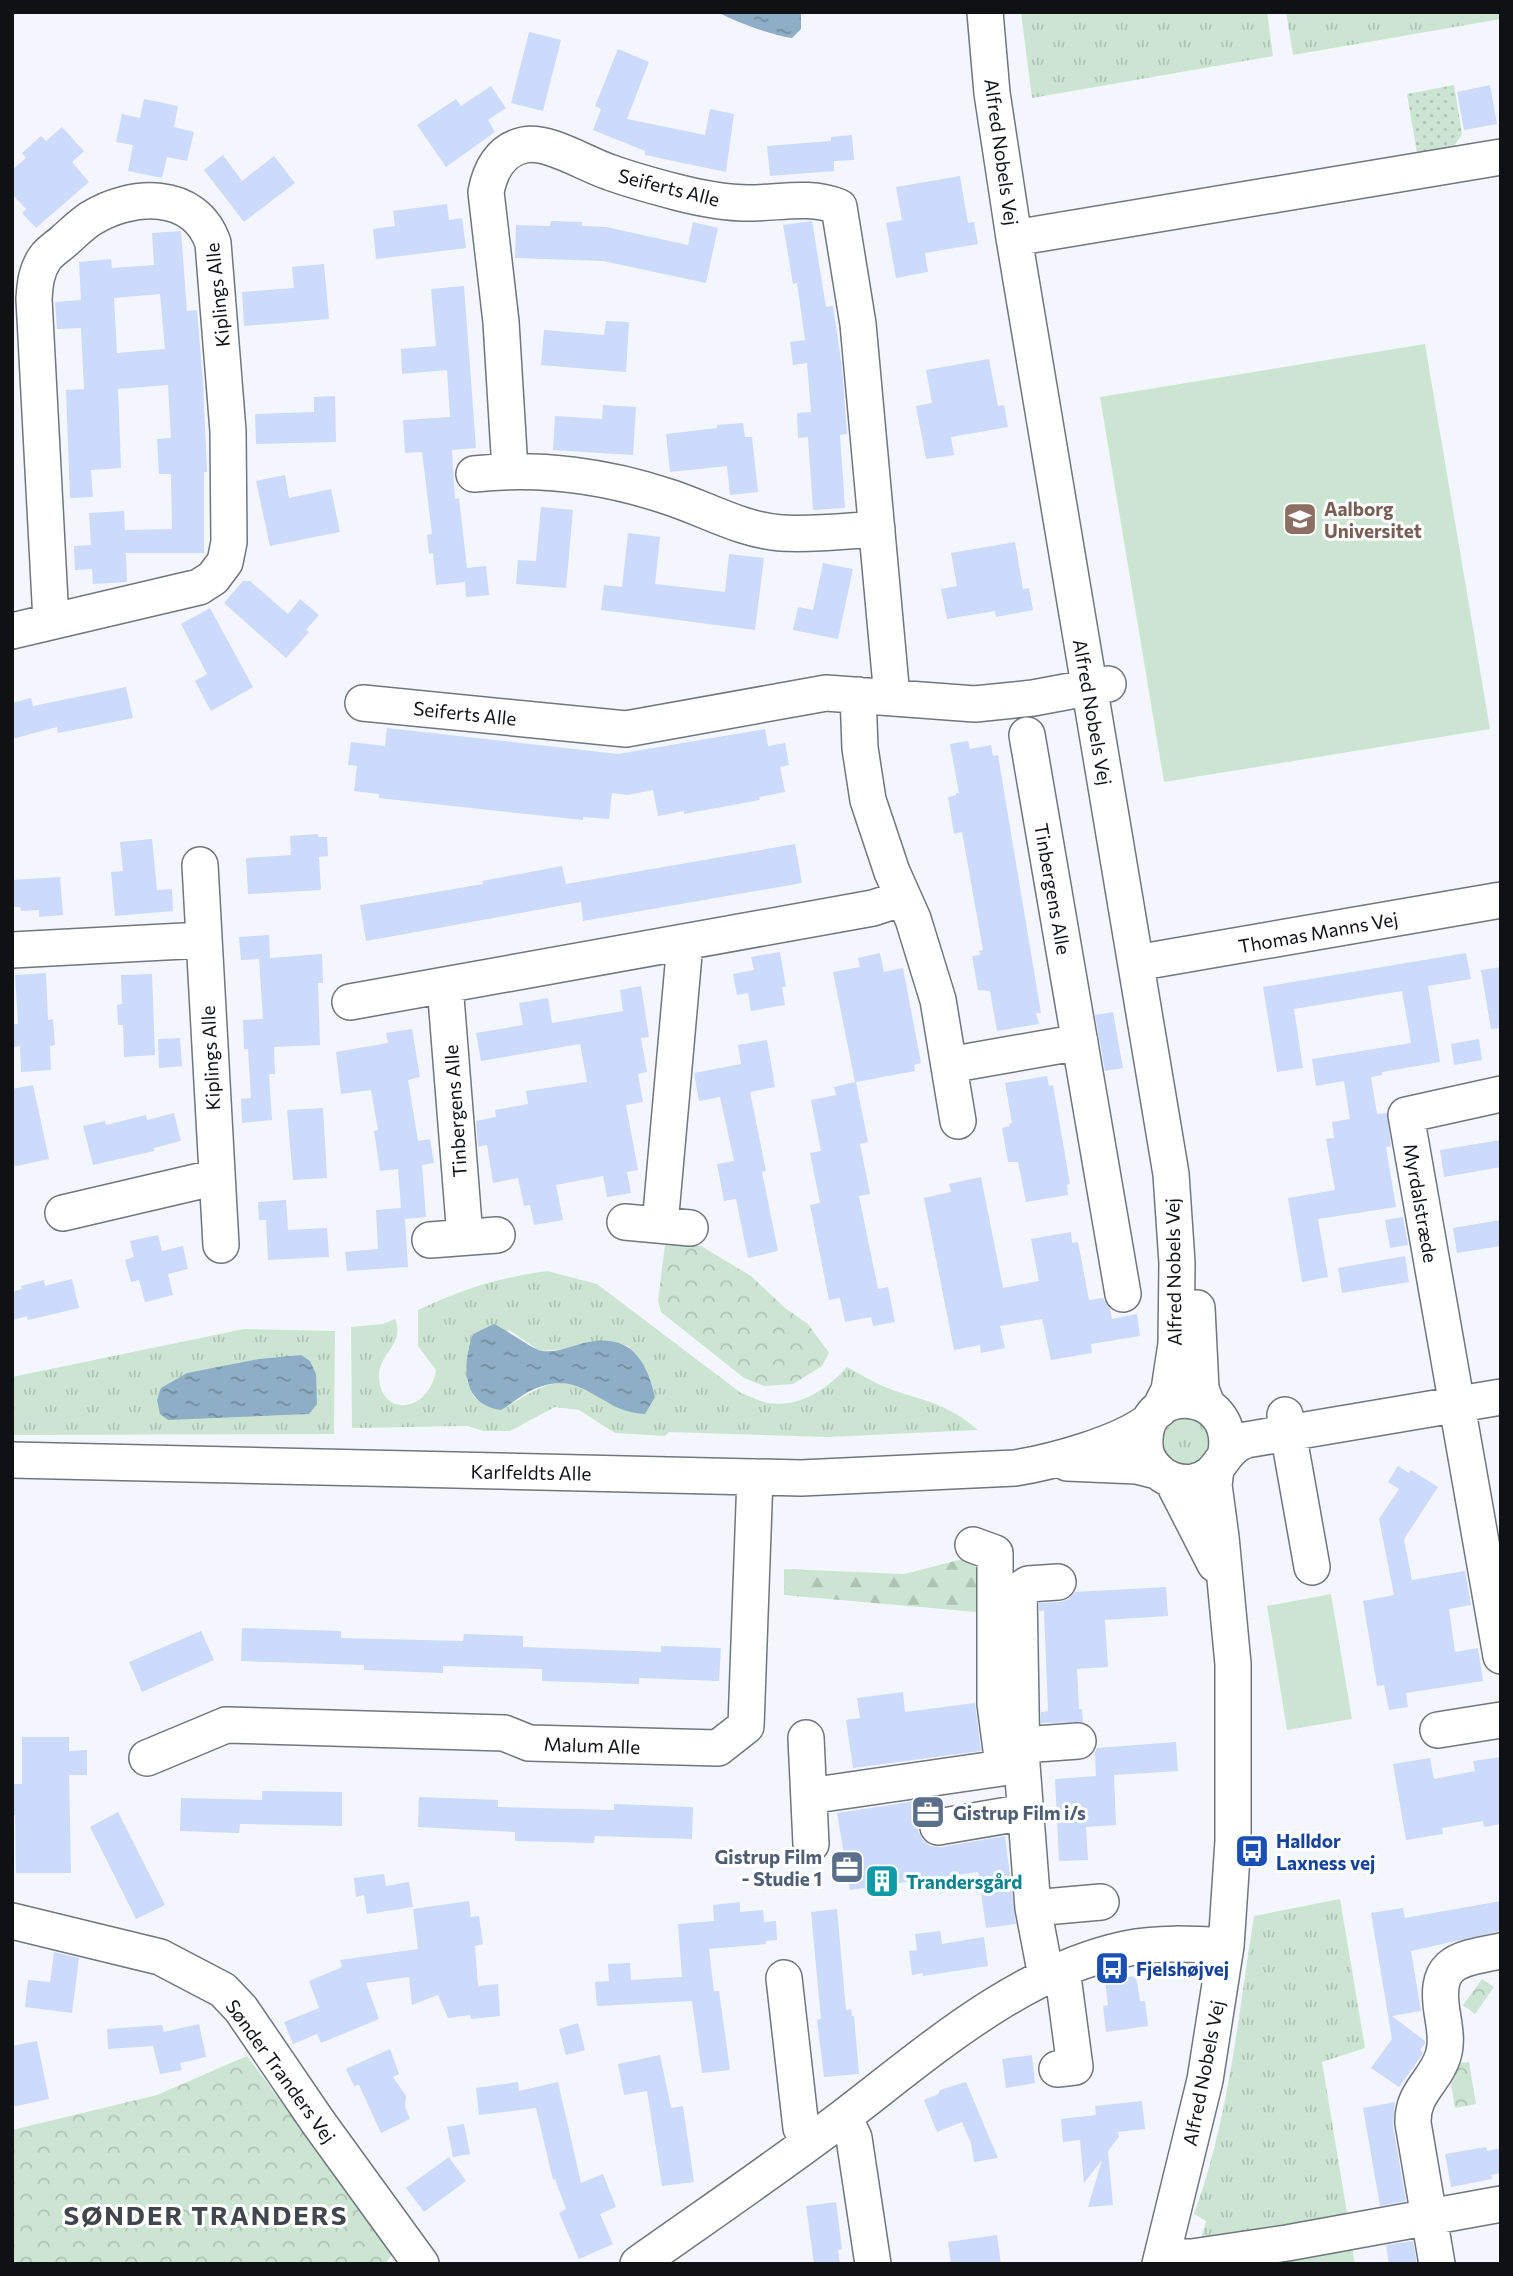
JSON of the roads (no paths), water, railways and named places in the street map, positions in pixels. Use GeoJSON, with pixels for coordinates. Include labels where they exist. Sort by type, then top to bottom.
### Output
{"type":"FeatureCollection","features":[{"type":"Feature","properties":{"kind":"street","name":"Alfred Nobels Vej"},"geometry":{"type":"LineString","coordinates":[[985,12],[992,93],[1023,237],[1146,962],[1191,1184],[1195,1220],[1201,1389],[1218,1437],[1214,1485],[1233,1664],[1233,1841],[1226,1946],[1205,2080],[1161,2260]]}},
{"type":"Feature","properties":{"kind":"street","name":"Alfred Nobels Vej"},"geometry":{"type":"LineString","coordinates":[[1005,12],[1016,122],[1023,237]]}},
{"type":"Feature","properties":{"kind":"street","name":"Seiferts Alle"},"geometry":{"type":"LineString","coordinates":[[363,703],[626,729],[794,697],[826,693],[875,696],[877,529],[858,324],[839,207],[822,200],[748,203],[723,201],[678,193],[609,172],[542,145],[525,145],[512,149],[490,172],[485,192],[501,323],[510,470]]}},
{"type":"Feature","properties":{"kind":"street"},"geometry":{"type":"LineString","coordinates":[[1023,237],[1501,157]]}},
{"type":"Feature","properties":{"kind":"street","name":"Kiplings Alle"},"geometry":{"type":"LineString","coordinates":[[12,631],[199,587],[213,578],[225,562],[229,542],[228,431],[213,243],[208,228],[182,205],[132,203],[109,209],[89,220],[45,257],[35,278],[51,621]]}},
{"type":"Feature","properties":{"kind":"street"},"geometry":{"type":"LineString","coordinates":[[474,474],[510,470],[531,471],[611,481],[669,497],[728,521],[780,533],[877,529]]}},
{"type":"Feature","properties":{"kind":"street"},"geometry":{"type":"LineString","coordinates":[[958,1121],[938,1000],[913,919],[885,853],[868,800],[860,748],[875,696],[975,704],[1033,698],[1099,686]]}},
{"type":"Feature","properties":{"kind":"street","name":"Tinbergens Alle"},"geometry":{"type":"LineString","coordinates":[[1027,735],[1123,1294]]}},
{"type":"Feature","properties":{"kind":"street","name":"Kiplings Alle"},"geometry":{"type":"LineString","coordinates":[[200,865],[221,1245]]}},
{"type":"Feature","properties":{"kind":"street"},"geometry":{"type":"LineString","coordinates":[[350,1002],[873,908],[903,898]]}},
{"type":"Feature","properties":{"kind":"street","name":"Thomas Manns Vej"},"geometry":{"type":"LineString","coordinates":[[1146,962],[1501,900]]}},
{"type":"Feature","properties":{"kind":"street"},"geometry":{"type":"LineString","coordinates":[[12,950],[203,940]]}},
{"type":"Feature","properties":{"kind":"street"},"geometry":{"type":"LineString","coordinates":[[625,1222],[675,1226],[685,943]]}},
{"type":"Feature","properties":{"kind":"street","name":"Alfred Nobels Vej"},"geometry":{"type":"LineString","coordinates":[[1146,962],[1171,1174],[1177,1263],[1176,1344],[1170,1390],[1154,1415]]}},
{"type":"Feature","properties":{"kind":"street","name":"Tinbergens Alle"},"geometry":{"type":"LineString","coordinates":[[430,1240],[481,1236],[445,985]]}},
{"type":"Feature","properties":{"kind":"street"},"geometry":{"type":"LineString","coordinates":[[949,1065],[1080,1042]]}},
{"type":"Feature","properties":{"kind":"street","name":"Myrdalstræde"},"geometry":{"type":"LineString","coordinates":[[1501,1094],[1406,1115],[1501,1656]]}},
{"type":"Feature","properties":{"kind":"street"},"geometry":{"type":"LineString","coordinates":[[63,1213],[217,1177]]}},
{"type":"Feature","properties":{"kind":"street"},"geometry":{"type":"LineString","coordinates":[[1218,1437],[1207,1477],[1184,1483],[1164,1476],[1149,1460],[1144,1447],[1145,1434],[1154,1415],[1170,1403],[1182,1400],[1195,1401],[1218,1437],[1237,1443],[1287,1425],[1454,1395],[1501,1378]]}},
{"type":"Feature","properties":{"kind":"street"},"geometry":{"type":"LineString","coordinates":[[1454,1395],[1501,1397]]}},
{"type":"Feature","properties":{"kind":"street","name":"Karlfeldts Alle"},"geometry":{"type":"LineString","coordinates":[[12,1460],[801,1478],[996,1470],[1049,1462],[1137,1431],[1154,1415]]}},
{"type":"Feature","properties":{"kind":"street"},"geometry":{"type":"LineString","coordinates":[[1287,1425],[1312,1567]]}},
{"type":"Feature","properties":{"kind":"street","name":"Karlfeldts Alle"},"geometry":{"type":"LineString","coordinates":[[1049,1462],[1137,1466],[1164,1476]]}},
{"type":"Feature","properties":{"kind":"street","name":"Alfred Nobels Vej"},"geometry":{"type":"LineString","coordinates":[[1164,1476],[1186,1505],[1225,1585]]}},
{"type":"Feature","properties":{"kind":"street","name":"Malum Alle"},"geometry":{"type":"LineString","coordinates":[[148,1758],[226,1724],[505,1733],[529,1743],[718,1748],[746,1726],[755,1477]]}},
{"type":"Feature","properties":{"kind":"street"},"geometry":{"type":"LineString","coordinates":[[973,1545],[995,1553],[995,1704],[1016,1760],[1026,1812],[1034,1908],[1054,1972],[1075,2067],[1056,2069]]}},
{"type":"Feature","properties":{"kind":"street"},"geometry":{"type":"LineString","coordinates":[[1016,1760],[1019,1590],[1028,1584],[1058,1582]]}},
{"type":"Feature","properties":{"kind":"street"},"geometry":{"type":"LineString","coordinates":[[1438,1730],[1501,1720]]}},
{"type":"Feature","properties":{"kind":"street"},"geometry":{"type":"LineString","coordinates":[[806,1738],[811,1843]]}},
{"type":"Feature","properties":{"kind":"street"},"geometry":{"type":"LineString","coordinates":[[808,1796],[1016,1760],[1078,1741]]}},
{"type":"Feature","properties":{"kind":"street"},"geometry":{"type":"LineString","coordinates":[[938,1827],[1026,1812]]}},
{"type":"Feature","properties":{"kind":"street"},"geometry":{"type":"LineString","coordinates":[[1034,1908],[1101,1902]]}},
{"type":"Feature","properties":{"kind":"street","name":"Sønder Tranders Vej"},"geometry":{"type":"LineString","coordinates":[[12,1921],[160,1957],[223,1990],[241,2008],[318,2122],[421,2264]]}},
{"type":"Feature","properties":{"kind":"street"},"geometry":{"type":"LineString","coordinates":[[638,2264],[810,2143],[1000,2001],[1054,1972],[1128,1948],[1171,1944],[1226,1946]]}},
{"type":"Feature","properties":{"kind":"street"},"geometry":{"type":"LineString","coordinates":[[1437,2264],[1413,2113],[1419,2094],[1440,2064],[1446,2046],[1440,1984],[1449,1968],[1456,1963],[1474,1956],[1501,1951]]}},
{"type":"Feature","properties":{"kind":"street"},"geometry":{"type":"LineString","coordinates":[[784,1978],[801,2129],[810,2143]]}},
{"type":"Feature","properties":{"kind":"street"},"geometry":{"type":"LineString","coordinates":[[844,2116],[854,2138],[873,2264]]}},
{"type":"Feature","properties":{"kind":"street"},"geometry":{"type":"LineString","coordinates":[[1161,2260],[1205,2255],[1501,2204]]}},
{"type":"Feature","properties":{"kind":"water"},"geometry":{"type":"Polygon","coordinates":[[[717,12],[801,12],[801,29],[792,38],[754,28],[717,12]]]}},
{"type":"Feature","properties":{"kind":"water"},"geometry":{"type":"Polygon","coordinates":[[[494,1324],[542,1351],[556,1351],[595,1341],[620,1343],[637,1355],[643,1364],[655,1397],[645,1414],[628,1412],[577,1386],[563,1383],[528,1392],[501,1410],[488,1406],[478,1400],[472,1391],[466,1370],[473,1334],[494,1324]]]}},
{"type":"Feature","properties":{"kind":"water"},"geometry":{"type":"Polygon","coordinates":[[[301,1355],[310,1361],[316,1374],[317,1404],[309,1414],[168,1420],[160,1414],[157,1400],[161,1388],[187,1373],[259,1359],[301,1355]]]}},
{"type":"Feature","properties":{"kind":"place","name":"Aalborg Universitet"},"geometry":{"type":"Point","coordinates":[1300,519]}},
{"type":"Feature","properties":{"kind":"place","name":"Gistrup Film i/s"},"geometry":{"type":"Point","coordinates":[928,1812]}},
{"type":"Feature","properties":{"kind":"place","name":"Halldor Laxness vej"},"geometry":{"type":"Point","coordinates":[1252,1851]}},
{"type":"Feature","properties":{"kind":"place","name":"Gistrup Film - Studie 1"},"geometry":{"type":"Point","coordinates":[847,1867]}},
{"type":"Feature","properties":{"kind":"place","name":"Trandersgård"},"geometry":{"type":"Point","coordinates":[882,1881]}},
{"type":"Feature","properties":{"kind":"place","name":"Fjelshøjvej"},"geometry":{"type":"Point","coordinates":[1112,1968]}},
{"type":"Feature","properties":{"kind":"district","name":"SØNDER TRANDERS"},"geometry":{"type":"Point","coordinates":[206,2214]}}]}
